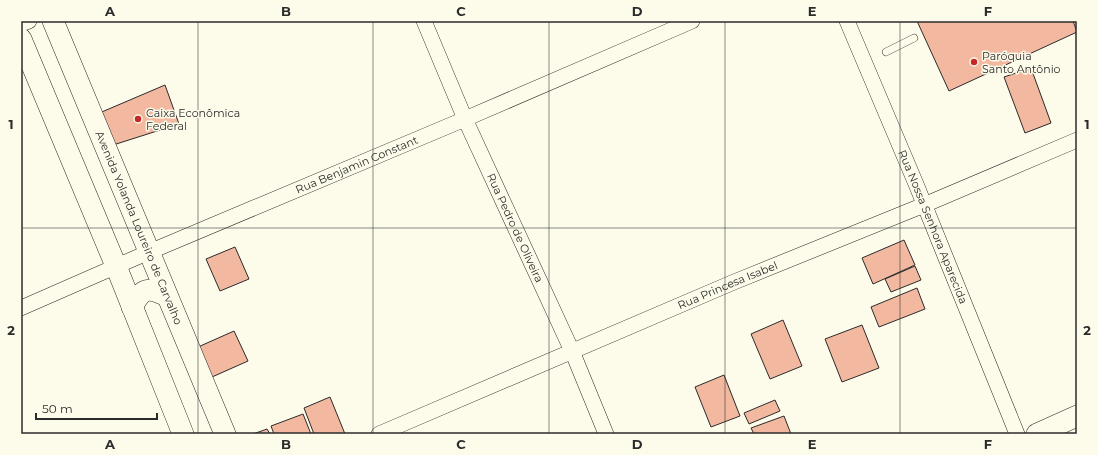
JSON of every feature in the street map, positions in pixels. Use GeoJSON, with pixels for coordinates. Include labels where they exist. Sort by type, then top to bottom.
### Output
{"type":"FeatureCollection","features":[{"type":"Feature","properties":{"kind":"main road","name":"Avenida Yolanda Loureiro de Carvalho"},"geometry":{"type":"LineString","coordinates":[[53,21],[225,434]]}},
{"type":"Feature","properties":{"kind":"main road"},"geometry":{"type":"LineString","coordinates":[[21,39],[116,266],[183,434]]}},
{"type":"Feature","properties":{"kind":"main road"},"geometry":{"type":"LineString","coordinates":[[132,307],[137,297],[145,291],[154,290],[167,296]]}},
{"type":"Feature","properties":{"kind":"main road"},"geometry":{"type":"LineString","coordinates":[[1037,434],[1076,423]]}},
{"type":"Feature","properties":{"kind":"street"},"geometry":{"type":"LineString","coordinates":[[21,24],[29,21]]}},
{"type":"Feature","properties":{"kind":"street","name":"Rua Pedro de Oliveira"},"geometry":{"type":"LineString","coordinates":[[424,21],[465,119],[572,351],[606,434]]}},
{"type":"Feature","properties":{"kind":"street","name":"Rua Benjamin Constant"},"geometry":{"type":"LineString","coordinates":[[21,308],[116,266],[465,119],[692,21]]}},
{"type":"Feature","properties":{"kind":"street","name":"Rua Nossa Senhora Aparecida"},"geometry":{"type":"LineString","coordinates":[[847,21],[1017,434]]}},
{"type":"Feature","properties":{"kind":"street","name":"Rua Princesa Isabel"},"geometry":{"type":"LineString","coordinates":[[379,434],[734,282],[924,205],[1077,140]]}},
{"type":"Feature","properties":{"kind":"lane"},"geometry":{"type":"LineString","coordinates":[[886,52],[914,38]]}},
{"type":"Feature","properties":{"kind":"building","name":"Paróquia Santo Antônio"},"geometry":{"type":"Polygon","coordinates":[[[917,21],[1073,21],[1077,32],[949,91],[917,21]]]}},
{"type":"Feature","properties":{"kind":"building"},"geometry":{"type":"Polygon","coordinates":[[[1031,68],[1051,123],[1025,133],[1004,77],[1031,68]]]}},
{"type":"Feature","properties":{"kind":"building","name":"Caixa Econômica Federal"},"geometry":{"type":"Polygon","coordinates":[[[165,85],[179,124],[110,146],[97,114],[165,85]]]}},
{"type":"Feature","properties":{"kind":"building"},"geometry":{"type":"Polygon","coordinates":[[[904,240],[915,265],[873,284],[862,258],[904,240]]]}},
{"type":"Feature","properties":{"kind":"building"},"geometry":{"type":"Polygon","coordinates":[[[235,247],[249,279],[220,291],[206,259],[235,247]]]}},
{"type":"Feature","properties":{"kind":"building"},"geometry":{"type":"Polygon","coordinates":[[[915,266],[921,280],[891,292],[885,279],[915,266]]]}},
{"type":"Feature","properties":{"kind":"building"},"geometry":{"type":"Polygon","coordinates":[[[917,288],[925,309],[879,327],[871,307],[917,288]]]}},
{"type":"Feature","properties":{"kind":"building"},"geometry":{"type":"Polygon","coordinates":[[[783,320],[802,366],[770,379],[751,334],[783,320]]]}},
{"type":"Feature","properties":{"kind":"building"},"geometry":{"type":"Polygon","coordinates":[[[862,325],[879,368],[842,382],[825,339],[862,325]]]}},
{"type":"Feature","properties":{"kind":"building"},"geometry":{"type":"Polygon","coordinates":[[[234,331],[248,361],[212,377],[198,347],[234,331]]]}},
{"type":"Feature","properties":{"kind":"building"},"geometry":{"type":"Polygon","coordinates":[[[724,375],[740,416],[711,427],[695,387],[724,375]]]}},
{"type":"Feature","properties":{"kind":"building"},"geometry":{"type":"Polygon","coordinates":[[[330,397],[345,434],[314,434],[304,408],[330,397]]]}},
{"type":"Feature","properties":{"kind":"building"},"geometry":{"type":"Polygon","coordinates":[[[775,400],[780,411],[749,424],[744,413],[775,400]]]}},
{"type":"Feature","properties":{"kind":"building"},"geometry":{"type":"Polygon","coordinates":[[[303,414],[311,434],[274,434],[271,426],[303,414]]]}},
{"type":"Feature","properties":{"kind":"building"},"geometry":{"type":"Polygon","coordinates":[[[784,416],[791,434],[754,434],[751,428],[784,416]]]}},
{"type":"Feature","properties":{"kind":"building"},"geometry":{"type":"Polygon","coordinates":[[[267,429],[270,434],[253,434],[267,429]]]}},
{"type":"Feature","properties":{"kind":"place","name":"Paróquia Santo Antônio"},"geometry":{"type":"Point","coordinates":[974,62]}},
{"type":"Feature","properties":{"kind":"place","name":"Caixa Econômica Federal"},"geometry":{"type":"Point","coordinates":[138,119]}}]}
